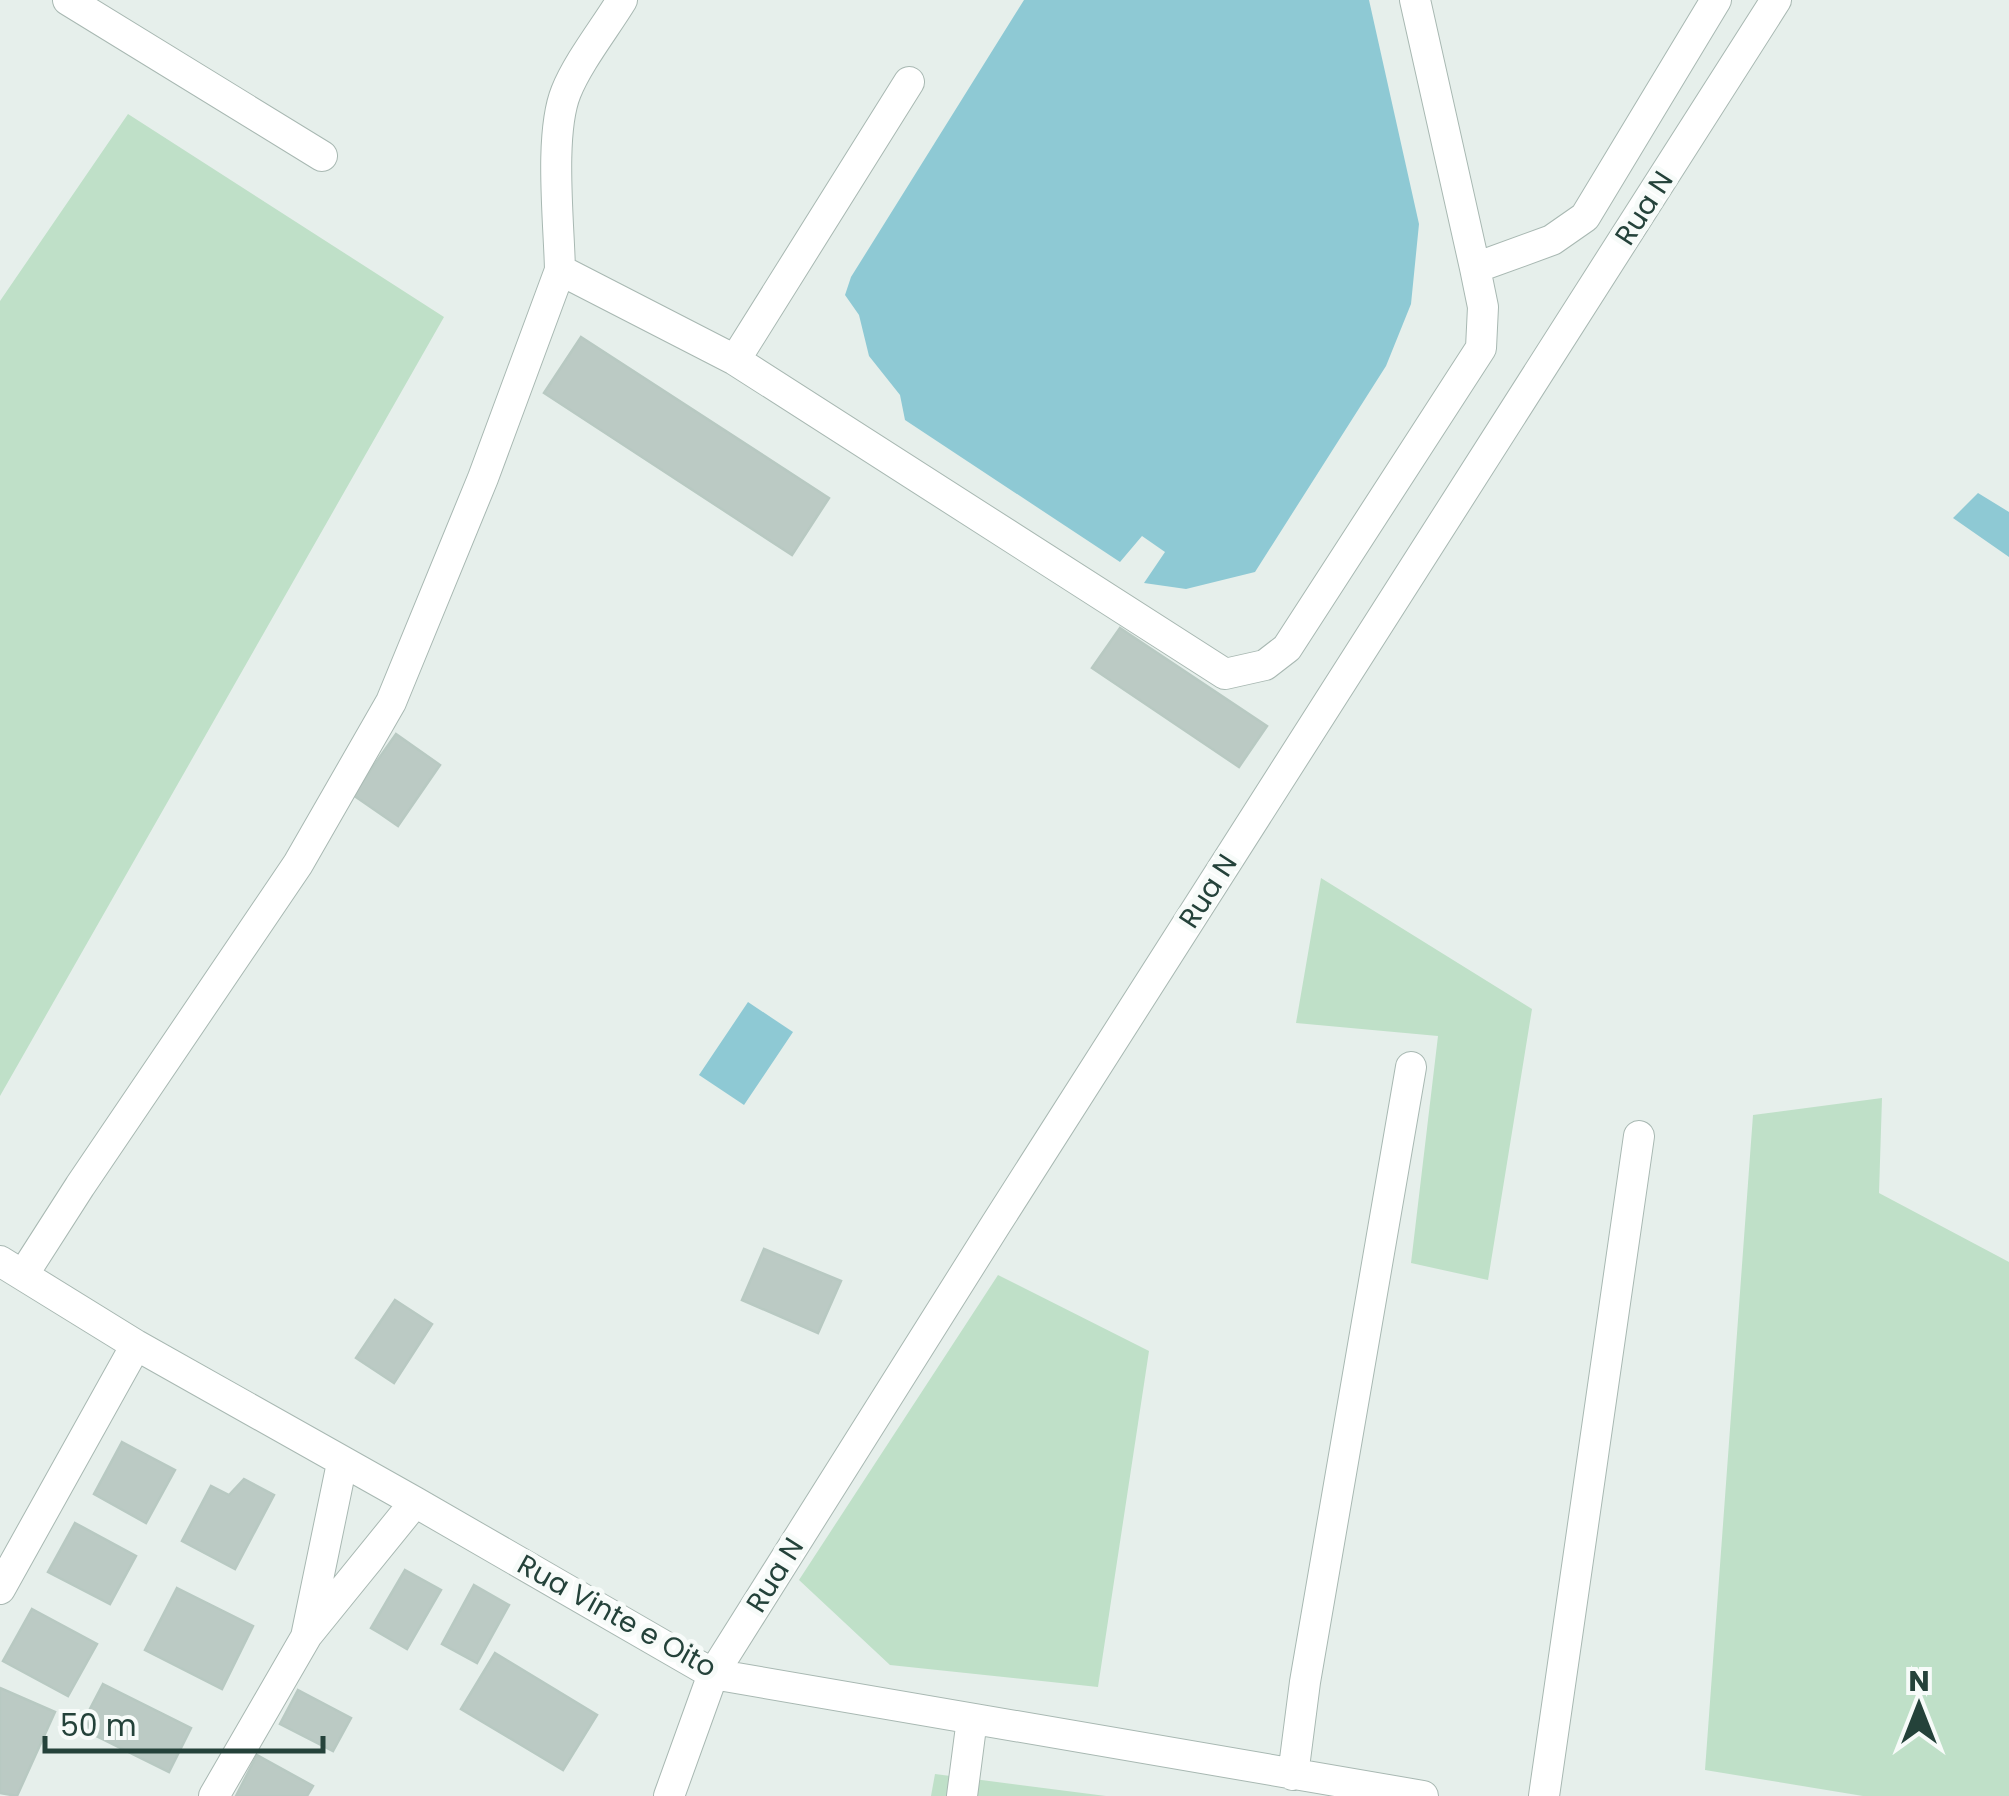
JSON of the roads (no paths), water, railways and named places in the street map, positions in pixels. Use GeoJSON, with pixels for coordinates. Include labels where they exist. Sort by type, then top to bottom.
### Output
{"type":"FeatureCollection","features":[{"type":"Feature","properties":{"kind":"street"},"geometry":{"type":"LineString","coordinates":[[68,0],[322,156]]}},
{"type":"Feature","properties":{"kind":"street"},"geometry":{"type":"LineString","coordinates":[[12,1268],[80,1186],[298,864],[391,702],[483,478],[560,270],[558,172],[566,93],[622,0]]}},
{"type":"Feature","properties":{"kind":"street"},"geometry":{"type":"LineString","coordinates":[[560,270],[735,360],[1225,674],[1244,672],[1265,664],[1287,648],[1481,348],[1482,307],[1475,268],[1415,0]]}},
{"type":"Feature","properties":{"kind":"street"},"geometry":{"type":"LineString","coordinates":[[1475,268],[1552,240],[1585,217],[1716,0]]}},
{"type":"Feature","properties":{"kind":"street","name":"Rua N"},"geometry":{"type":"LineString","coordinates":[[669,1796],[713,1674],[1776,0]]}},
{"type":"Feature","properties":{"kind":"street"},"geometry":{"type":"LineString","coordinates":[[735,360],[909,82]]}},
{"type":"Feature","properties":{"kind":"street"},"geometry":{"type":"LineString","coordinates":[[1294,1775],[1306,1682],[1412,1067]]}},
{"type":"Feature","properties":{"kind":"street"},"geometry":{"type":"LineString","coordinates":[[1544,1796],[1639,1136]]}},
{"type":"Feature","properties":{"kind":"street","name":"Rua Vinte e Oito"},"geometry":{"type":"LineString","coordinates":[[12,1268],[136,1345],[713,1674],[1294,1775],[1362,1791],[1422,1796]]}},
{"type":"Feature","properties":{"kind":"street"},"geometry":{"type":"LineString","coordinates":[[0,1590],[136,1345]]}},
{"type":"Feature","properties":{"kind":"street"},"geometry":{"type":"LineString","coordinates":[[306,1637],[342,1463]]}},
{"type":"Feature","properties":{"kind":"street"},"geometry":{"type":"LineString","coordinates":[[214,1796],[306,1637],[415,1502]]}},
{"type":"Feature","properties":{"kind":"street"},"geometry":{"type":"LineString","coordinates":[[962,1796],[972,1719]]}},
{"type":"Feature","properties":{"kind":"water"},"geometry":{"type":"Polygon","coordinates":[[[1024,0],[1369,0],[1419,224],[1411,304],[1386,366],[1255,572],[1186,589],[1144,583],[1165,552],[1142,536],[1120,562],[905,420],[900,395],[869,356],[859,315],[845,295],[851,277],[1024,0]]]}},
{"type":"Feature","properties":{"kind":"water"},"geometry":{"type":"Polygon","coordinates":[[[1978,493],[2009,512],[2009,557],[1953,518],[1978,493]]]}},
{"type":"Feature","properties":{"kind":"water"},"geometry":{"type":"Polygon","coordinates":[[[748,1002],[793,1032],[744,1105],[699,1075],[748,1002]]]}}]}
